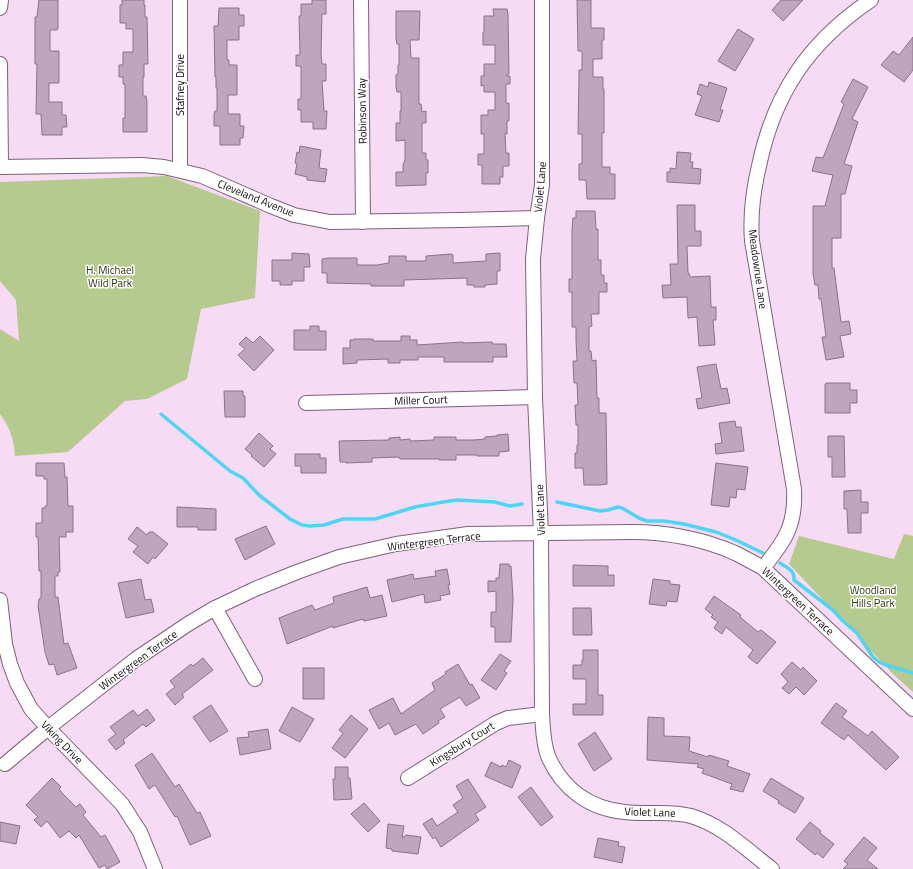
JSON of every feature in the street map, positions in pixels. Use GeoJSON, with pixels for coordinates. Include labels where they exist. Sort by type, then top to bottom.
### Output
{"type":"FeatureCollection","features":[{"type":"Feature","properties":{"kind":"street"},"geometry":{"type":"LineString","coordinates":[[0,8],[1,0]]}},
{"type":"Feature","properties":{"kind":"street","name":"Stafney Drive"},"geometry":{"type":"LineString","coordinates":[[180,0],[180,170]]}},
{"type":"Feature","properties":{"kind":"street","name":"Robinson Way"},"geometry":{"type":"LineString","coordinates":[[361,0],[363,222]]}},
{"type":"Feature","properties":{"kind":"street","name":"Violet Lane"},"geometry":{"type":"LineString","coordinates":[[542,0],[543,167],[533,259],[540,534],[542,714],[548,756],[561,777],[573,791],[583,799],[606,808],[625,812],[678,813],[693,816],[726,833],[772,869]]}},
{"type":"Feature","properties":{"kind":"street","name":"Meadowrue Lane"},"geometry":{"type":"LineString","coordinates":[[763,568],[780,547],[787,534],[795,504],[794,489],[752,241],[751,217],[753,193],[767,132],[791,80],[801,65],[840,22],[871,0]]}},
{"type":"Feature","properties":{"kind":"street"},"geometry":{"type":"LineString","coordinates":[[0,64],[1,167]]}},
{"type":"Feature","properties":{"kind":"street","name":"Cleveland Avenue"},"geometry":{"type":"LineString","coordinates":[[1,167],[142,165],[164,167],[202,176],[294,215],[330,222],[537,218]]}},
{"type":"Feature","properties":{"kind":"street","name":"Miller Court"},"geometry":{"type":"LineString","coordinates":[[306,403],[536,397]]}},
{"type":"Feature","properties":{"kind":"street","name":"Wintergreen Terrace"},"geometry":{"type":"LineString","coordinates":[[5,764],[136,659],[188,624],[215,608],[255,589],[297,572],[339,558],[396,544],[468,534],[638,532],[672,535],[714,545],[735,553],[763,568],[913,709]]}},
{"type":"Feature","properties":{"kind":"street","name":"Viking Drive"},"geometry":{"type":"LineString","coordinates":[[0,600],[5,644],[17,683],[31,708],[48,728],[122,804],[140,832],[155,869]]}},
{"type":"Feature","properties":{"kind":"street"},"geometry":{"type":"LineString","coordinates":[[215,608],[254,679]]}},
{"type":"Feature","properties":{"kind":"street","name":"Kingsbury Court"},"geometry":{"type":"LineString","coordinates":[[408,778],[496,723],[508,718],[542,714]]}},
{"type":"Feature","properties":{"kind":"green space","name":"H. Michael Wild Park"},"geometry":{"type":"Polygon","coordinates":[[[167,176],[260,211],[255,298],[201,309],[187,379],[147,399],[125,401],[68,452],[15,456],[11,434],[0,414],[0,329],[19,341],[16,300],[0,281],[0,182],[167,176]]]}},
{"type":"Feature","properties":{"kind":"green space","name":"Woodland Hills Park"},"geometry":{"type":"Polygon","coordinates":[[[904,534],[913,536],[913,692],[894,675],[789,564],[799,536],[894,559],[904,534]]]}},
{"type":"Feature","properties":{"kind":"building"},"geometry":{"type":"Polygon","coordinates":[[[39,0],[58,0],[58,28],[57,30],[50,30],[50,51],[59,51],[59,83],[49,83],[49,102],[62,102],[62,115],[66,115],[67,127],[62,127],[62,135],[42,135],[41,114],[36,114],[37,64],[35,64],[35,17],[37,17],[39,0]]]}},
{"type":"Feature","properties":{"kind":"building"},"geometry":{"type":"Polygon","coordinates":[[[122,0],[144,0],[145,5],[145,17],[147,17],[148,64],[144,64],[143,96],[146,96],[147,102],[147,132],[123,132],[123,118],[125,118],[125,84],[123,84],[123,77],[119,77],[119,65],[123,65],[123,52],[133,52],[133,29],[126,29],[126,23],[120,23],[120,5],[122,5],[122,0]]]}},
{"type":"Feature","properties":{"kind":"building"},"geometry":{"type":"Polygon","coordinates":[[[312,0],[326,0],[326,14],[322,14],[321,54],[322,64],[326,64],[326,81],[322,81],[324,111],[327,111],[326,129],[313,129],[313,122],[301,122],[301,110],[298,110],[298,99],[301,99],[301,66],[296,66],[296,55],[300,55],[299,16],[301,16],[301,4],[312,4],[312,0]]]}},
{"type":"Feature","properties":{"kind":"building"},"geometry":{"type":"Polygon","coordinates":[[[577,0],[591,0],[591,28],[604,28],[604,40],[602,40],[602,59],[593,59],[593,77],[603,77],[604,133],[602,133],[602,167],[610,167],[610,174],[615,174],[615,199],[587,199],[586,180],[579,180],[579,164],[582,164],[582,134],[578,134],[579,70],[582,70],[582,51],[578,51],[577,0]]]}},
{"type":"Feature","properties":{"kind":"building"},"geometry":{"type":"Polygon","coordinates":[[[781,0],[803,0],[783,21],[772,10],[781,0]]]}},
{"type":"Feature","properties":{"kind":"building"},"geometry":{"type":"Polygon","coordinates":[[[219,8],[239,8],[239,15],[244,15],[244,26],[239,26],[239,40],[227,40],[227,60],[229,60],[229,65],[237,65],[237,95],[228,95],[228,114],[240,114],[240,126],[244,126],[243,138],[240,138],[240,145],[220,145],[220,126],[214,126],[214,114],[215,111],[217,111],[217,88],[215,77],[214,26],[218,26],[219,8]]]}},
{"type":"Feature","properties":{"kind":"building"},"geometry":{"type":"Polygon","coordinates":[[[493,9],[507,9],[508,14],[509,74],[507,74],[507,76],[510,76],[510,84],[506,84],[506,103],[509,103],[509,121],[507,121],[507,134],[505,134],[506,153],[509,153],[509,166],[503,166],[503,177],[500,177],[500,184],[482,184],[482,165],[478,165],[478,154],[484,154],[484,134],[481,134],[481,115],[488,115],[488,110],[495,110],[495,92],[484,92],[484,85],[481,86],[481,76],[484,76],[484,64],[495,64],[495,45],[483,45],[484,16],[494,16],[493,9]]]}},
{"type":"Feature","properties":{"kind":"building"},"geometry":{"type":"Polygon","coordinates":[[[396,11],[420,11],[419,40],[410,40],[411,58],[419,58],[419,104],[421,104],[422,112],[426,111],[426,123],[422,123],[422,153],[426,153],[426,160],[428,160],[426,185],[396,186],[396,172],[403,172],[405,160],[405,140],[396,141],[396,123],[400,123],[401,92],[397,92],[396,87],[396,75],[398,74],[399,65],[399,44],[397,44],[396,39],[396,11]]]}},
{"type":"Feature","properties":{"kind":"building"},"geometry":{"type":"Polygon","coordinates":[[[738,29],[754,39],[735,71],[718,61],[738,29]]]}},
{"type":"Feature","properties":{"kind":"building"},"geometry":{"type":"Polygon","coordinates":[[[913,37],[913,70],[904,82],[881,65],[893,51],[899,55],[913,37]]]}},
{"type":"Feature","properties":{"kind":"building"},"geometry":{"type":"Polygon","coordinates":[[[853,79],[868,87],[852,119],[858,122],[844,164],[852,166],[845,194],[841,194],[841,238],[832,238],[832,268],[834,268],[841,322],[849,321],[851,334],[840,336],[844,357],[826,360],[822,337],[826,337],[821,299],[819,299],[818,285],[815,285],[813,273],[813,206],[825,206],[833,175],[812,171],[816,157],[823,158],[844,104],[841,102],[853,79]]]}},
{"type":"Feature","properties":{"kind":"building"},"geometry":{"type":"Polygon","coordinates":[[[709,82],[727,88],[720,110],[723,110],[719,122],[695,115],[702,96],[697,94],[700,84],[708,87],[709,82]]]}},
{"type":"Feature","properties":{"kind":"building"},"geometry":{"type":"Polygon","coordinates":[[[300,146],[321,150],[319,168],[327,169],[325,182],[307,180],[307,177],[295,174],[297,164],[295,163],[300,146]]]}},
{"type":"Feature","properties":{"kind":"building"},"geometry":{"type":"Polygon","coordinates":[[[677,152],[691,153],[690,162],[693,162],[692,168],[701,169],[700,184],[667,182],[667,172],[670,172],[670,168],[676,169],[677,152]]]}},
{"type":"Feature","properties":{"kind":"building"},"geometry":{"type":"Polygon","coordinates":[[[677,205],[695,205],[695,231],[701,231],[701,246],[687,246],[688,273],[690,277],[710,276],[711,307],[716,307],[716,320],[713,320],[715,345],[699,346],[697,317],[688,318],[687,297],[663,298],[662,285],[671,285],[670,264],[678,264],[677,205]]]}},
{"type":"Feature","properties":{"kind":"building"},"geometry":{"type":"Polygon","coordinates":[[[576,211],[595,211],[596,229],[598,229],[598,260],[601,260],[601,275],[604,275],[604,283],[607,283],[607,292],[599,292],[599,314],[591,314],[592,326],[589,327],[589,351],[591,351],[592,361],[596,360],[599,413],[606,413],[607,484],[600,485],[584,485],[583,468],[575,468],[575,453],[577,453],[578,445],[578,425],[576,425],[575,405],[578,405],[577,383],[574,383],[573,361],[577,361],[576,327],[572,327],[572,292],[569,292],[569,279],[572,279],[572,229],[573,218],[576,218],[576,211]]]}},
{"type":"Feature","properties":{"kind":"building"},"geometry":{"type":"Polygon","coordinates":[[[292,253],[309,254],[310,267],[304,267],[304,281],[292,281],[292,285],[280,285],[280,281],[272,281],[272,260],[292,260],[292,253]]]}},
{"type":"Feature","properties":{"kind":"building"},"geometry":{"type":"Polygon","coordinates":[[[500,253],[500,271],[497,271],[497,284],[485,285],[485,287],[474,287],[474,285],[467,285],[467,278],[404,280],[404,286],[371,286],[371,284],[327,283],[327,273],[322,273],[322,259],[328,258],[357,258],[357,265],[377,265],[389,263],[389,256],[406,256],[406,261],[426,261],[426,256],[451,254],[453,255],[453,263],[486,261],[486,254],[500,253]]]}},
{"type":"Feature","properties":{"kind":"building"},"geometry":{"type":"Polygon","coordinates":[[[310,326],[319,326],[319,331],[326,331],[326,350],[294,350],[294,330],[310,330],[310,326]]]}},
{"type":"Feature","properties":{"kind":"building"},"geometry":{"type":"Polygon","coordinates":[[[260,336],[274,350],[254,371],[238,355],[245,349],[239,344],[246,337],[253,343],[260,336]]]}},
{"type":"Feature","properties":{"kind":"building"},"geometry":{"type":"Polygon","coordinates":[[[401,336],[410,336],[410,340],[417,340],[417,345],[463,342],[492,342],[493,344],[506,344],[507,357],[493,357],[493,362],[444,362],[444,357],[418,357],[418,360],[400,360],[400,363],[388,363],[388,359],[357,360],[357,363],[343,364],[343,348],[350,348],[350,340],[373,339],[373,341],[401,341],[401,336]]]}},
{"type":"Feature","properties":{"kind":"building"},"geometry":{"type":"Polygon","coordinates":[[[716,364],[721,389],[727,388],[730,403],[698,409],[696,399],[702,398],[697,367],[716,364]]]}},
{"type":"Feature","properties":{"kind":"building"},"geometry":{"type":"Polygon","coordinates":[[[850,383],[850,390],[857,390],[857,403],[850,403],[850,413],[825,413],[825,384],[850,383]]]}},
{"type":"Feature","properties":{"kind":"building"},"geometry":{"type":"Polygon","coordinates":[[[224,391],[243,391],[243,396],[245,396],[245,417],[225,417],[224,391]]]}},
{"type":"Feature","properties":{"kind":"building"},"geometry":{"type":"Polygon","coordinates":[[[735,421],[736,427],[741,427],[744,451],[716,454],[715,444],[722,443],[719,423],[735,421]]]}},
{"type":"Feature","properties":{"kind":"building"},"geometry":{"type":"Polygon","coordinates":[[[259,433],[273,446],[270,449],[276,454],[264,467],[245,449],[259,433]]]}},
{"type":"Feature","properties":{"kind":"building"},"geometry":{"type":"Polygon","coordinates":[[[508,434],[509,451],[499,452],[499,456],[456,455],[456,460],[400,459],[399,457],[372,458],[372,462],[340,462],[339,441],[389,440],[389,438],[400,437],[400,440],[410,439],[410,441],[434,440],[434,437],[456,437],[456,440],[474,440],[508,434]]]}},
{"type":"Feature","properties":{"kind":"building"},"geometry":{"type":"Polygon","coordinates":[[[828,436],[844,436],[845,477],[832,477],[832,457],[828,457],[828,436]]]}},
{"type":"Feature","properties":{"kind":"building"},"geometry":{"type":"Polygon","coordinates":[[[295,454],[320,454],[320,458],[326,458],[326,473],[301,473],[301,466],[295,466],[295,454]]]}},
{"type":"Feature","properties":{"kind":"building"},"geometry":{"type":"Polygon","coordinates":[[[36,463],[64,463],[65,477],[67,477],[68,506],[73,506],[73,532],[66,532],[66,537],[59,537],[60,572],[58,572],[58,576],[55,576],[55,597],[58,597],[64,644],[68,643],[77,668],[57,675],[54,664],[49,665],[45,652],[38,606],[39,599],[41,598],[41,571],[39,571],[36,523],[42,523],[42,508],[47,506],[47,479],[44,479],[44,476],[36,476],[36,463]]]}},
{"type":"Feature","properties":{"kind":"building"},"geometry":{"type":"Polygon","coordinates":[[[716,463],[748,467],[745,490],[737,489],[736,498],[730,497],[729,507],[711,505],[716,463]]]}},
{"type":"Feature","properties":{"kind":"building"},"geometry":{"type":"Polygon","coordinates":[[[861,490],[861,502],[868,502],[868,513],[861,513],[861,533],[848,533],[847,509],[844,509],[844,491],[861,490]]]}},
{"type":"Feature","properties":{"kind":"building"},"geometry":{"type":"Polygon","coordinates":[[[177,507],[216,509],[216,530],[198,530],[198,527],[177,527],[177,507]]]}},
{"type":"Feature","properties":{"kind":"building"},"geometry":{"type":"Polygon","coordinates":[[[266,526],[275,544],[245,560],[235,539],[266,526]]]}},
{"type":"Feature","properties":{"kind":"building"},"geometry":{"type":"Polygon","coordinates":[[[137,527],[147,535],[149,532],[153,532],[168,544],[155,559],[153,557],[148,564],[133,552],[138,546],[128,539],[137,527]]]}},
{"type":"Feature","properties":{"kind":"building"},"geometry":{"type":"Polygon","coordinates":[[[500,564],[509,564],[509,566],[511,566],[513,598],[511,642],[495,642],[495,627],[491,627],[491,612],[496,612],[496,591],[488,592],[488,581],[496,581],[496,578],[499,578],[500,564]]]}},
{"type":"Feature","properties":{"kind":"building"},"geometry":{"type":"Polygon","coordinates":[[[573,565],[608,566],[608,575],[614,575],[614,586],[573,586],[573,565]]]}},
{"type":"Feature","properties":{"kind":"building"},"geometry":{"type":"Polygon","coordinates":[[[447,569],[450,594],[440,596],[441,600],[425,603],[424,594],[392,602],[387,580],[413,574],[414,579],[436,576],[435,571],[447,569]]]}},
{"type":"Feature","properties":{"kind":"building"},"geometry":{"type":"Polygon","coordinates":[[[141,579],[145,600],[151,599],[154,612],[126,618],[118,583],[141,579]]]}},
{"type":"Feature","properties":{"kind":"building"},"geometry":{"type":"Polygon","coordinates":[[[653,579],[670,581],[670,584],[680,585],[677,602],[667,601],[666,606],[649,604],[653,579]]]}},
{"type":"Feature","properties":{"kind":"building"},"geometry":{"type":"Polygon","coordinates":[[[367,587],[370,598],[382,595],[387,616],[364,621],[363,619],[333,628],[333,626],[287,644],[279,618],[312,605],[315,610],[334,603],[333,597],[367,587]]]}},
{"type":"Feature","properties":{"kind":"building"},"geometry":{"type":"Polygon","coordinates":[[[714,596],[741,615],[740,617],[758,632],[761,630],[776,642],[757,664],[748,657],[753,650],[726,627],[722,634],[714,628],[718,622],[711,617],[713,615],[705,609],[714,596]]]}},
{"type":"Feature","properties":{"kind":"building"},"geometry":{"type":"Polygon","coordinates":[[[573,608],[591,608],[592,635],[573,635],[573,608]]]}},
{"type":"Feature","properties":{"kind":"building"},"geometry":{"type":"Polygon","coordinates":[[[583,650],[598,650],[598,695],[603,695],[603,715],[573,715],[573,704],[586,704],[586,679],[573,679],[573,665],[582,665],[583,650]]]}},
{"type":"Feature","properties":{"kind":"building"},"geometry":{"type":"Polygon","coordinates":[[[500,654],[511,661],[504,671],[507,673],[496,690],[481,680],[500,654]]]}},
{"type":"Feature","properties":{"kind":"building"},"geometry":{"type":"Polygon","coordinates":[[[203,658],[213,670],[182,694],[184,697],[175,705],[166,694],[175,687],[170,681],[191,664],[193,666],[203,658]]]}},
{"type":"Feature","properties":{"kind":"building"},"geometry":{"type":"Polygon","coordinates":[[[792,662],[801,670],[803,667],[817,681],[804,695],[796,687],[789,694],[782,688],[788,682],[781,674],[792,662]]]}},
{"type":"Feature","properties":{"kind":"building"},"geometry":{"type":"Polygon","coordinates":[[[458,664],[470,685],[472,684],[480,698],[466,706],[460,697],[440,709],[445,717],[423,734],[416,724],[395,735],[389,723],[379,729],[369,710],[393,698],[401,714],[435,690],[432,683],[446,674],[445,672],[458,664]]]}},
{"type":"Feature","properties":{"kind":"building"},"geometry":{"type":"Polygon","coordinates":[[[303,668],[324,668],[324,699],[303,699],[303,668]]]}},
{"type":"Feature","properties":{"kind":"building"},"geometry":{"type":"Polygon","coordinates":[[[836,703],[847,711],[842,717],[868,736],[872,731],[899,757],[886,770],[848,735],[844,740],[821,723],[836,703]]]}},
{"type":"Feature","properties":{"kind":"building"},"geometry":{"type":"Polygon","coordinates":[[[211,705],[228,731],[210,742],[193,717],[211,705]]]}},
{"type":"Feature","properties":{"kind":"building"},"geometry":{"type":"Polygon","coordinates":[[[292,707],[314,719],[300,742],[279,731],[292,707]]]}},
{"type":"Feature","properties":{"kind":"building"},"geometry":{"type":"Polygon","coordinates":[[[147,709],[155,720],[146,727],[143,724],[123,740],[125,743],[116,750],[108,740],[116,734],[110,727],[133,710],[138,716],[147,709]]]}},
{"type":"Feature","properties":{"kind":"building"},"geometry":{"type":"Polygon","coordinates":[[[351,715],[368,729],[345,758],[332,748],[343,733],[339,730],[351,715]]]}},
{"type":"Feature","properties":{"kind":"building"},"geometry":{"type":"Polygon","coordinates":[[[648,717],[664,718],[664,736],[690,737],[689,751],[708,757],[709,755],[729,761],[727,766],[750,774],[743,792],[730,789],[732,784],[702,773],[704,769],[697,767],[699,764],[647,760],[648,717]]]}},
{"type":"Feature","properties":{"kind":"building"},"geometry":{"type":"Polygon","coordinates":[[[268,729],[271,749],[240,755],[237,738],[249,737],[248,732],[268,729]]]}},
{"type":"Feature","properties":{"kind":"building"},"geometry":{"type":"Polygon","coordinates":[[[595,732],[612,759],[594,771],[578,744],[595,732]]]}},
{"type":"Feature","properties":{"kind":"building"},"geometry":{"type":"Polygon","coordinates":[[[152,753],[175,787],[179,784],[197,813],[200,812],[211,836],[190,845],[177,816],[175,817],[155,785],[149,789],[135,765],[152,753]]]}},
{"type":"Feature","properties":{"kind":"building"},"geometry":{"type":"Polygon","coordinates":[[[509,760],[521,766],[512,788],[485,776],[491,762],[501,767],[502,765],[506,767],[509,760]]]}},
{"type":"Feature","properties":{"kind":"building"},"geometry":{"type":"Polygon","coordinates":[[[335,767],[348,767],[348,778],[350,778],[352,799],[334,800],[333,779],[335,779],[335,767]]]}},
{"type":"Feature","properties":{"kind":"building"},"geometry":{"type":"Polygon","coordinates":[[[52,778],[61,787],[59,789],[63,794],[76,807],[80,804],[86,812],[83,815],[101,837],[105,835],[120,862],[107,869],[105,865],[99,868],[79,835],[76,838],[69,831],[60,838],[47,821],[41,827],[34,820],[38,817],[26,805],[52,778]]]}},
{"type":"Feature","properties":{"kind":"building"},"geometry":{"type":"Polygon","coordinates":[[[771,778],[804,798],[795,813],[778,803],[779,801],[763,791],[771,778]]]}},
{"type":"Feature","properties":{"kind":"building"},"geometry":{"type":"Polygon","coordinates":[[[468,779],[486,807],[475,814],[479,820],[441,847],[435,837],[433,839],[423,824],[432,818],[437,826],[458,812],[453,805],[463,798],[456,786],[468,779]]]}},
{"type":"Feature","properties":{"kind":"building"},"geometry":{"type":"Polygon","coordinates":[[[531,787],[553,817],[541,826],[518,797],[531,787]]]}},
{"type":"Feature","properties":{"kind":"building"},"geometry":{"type":"Polygon","coordinates":[[[364,803],[380,821],[368,832],[351,814],[364,803]]]}},
{"type":"Feature","properties":{"kind":"building"},"geometry":{"type":"Polygon","coordinates":[[[0,822],[20,826],[16,844],[0,841],[0,822]]]}},
{"type":"Feature","properties":{"kind":"building"},"geometry":{"type":"Polygon","coordinates":[[[810,822],[821,831],[820,833],[834,844],[823,858],[817,853],[815,855],[796,839],[810,822]]]}},
{"type":"Feature","properties":{"kind":"building"},"geometry":{"type":"Polygon","coordinates":[[[388,824],[404,826],[402,838],[406,835],[421,837],[418,854],[392,851],[392,849],[386,848],[388,824]]]}},
{"type":"Feature","properties":{"kind":"building"},"geometry":{"type":"Polygon","coordinates":[[[864,837],[877,848],[867,860],[878,869],[843,869],[848,864],[844,861],[864,837]]]}},
{"type":"Feature","properties":{"kind":"building"},"geometry":{"type":"Polygon","coordinates":[[[598,838],[619,842],[618,846],[625,847],[622,863],[594,857],[598,838]]]}},
{"type":"Feature","properties":{"kind":"waterway"},"geometry":{"type":"LineString","coordinates":[[161,414],[230,471],[243,478],[259,495],[290,519],[302,525],[324,525],[343,519],[375,519],[415,507],[457,500],[495,502],[510,506],[522,504]]}},
{"type":"Feature","properties":{"kind":"waterway"},"geometry":{"type":"LineString","coordinates":[[557,502],[600,511],[618,507],[647,521],[664,521],[684,524],[716,532],[763,553]]}},
{"type":"Feature","properties":{"kind":"waterway"},"geometry":{"type":"LineString","coordinates":[[780,563],[792,572],[794,580],[833,610],[857,633],[873,657],[879,662],[913,673]]}}]}
